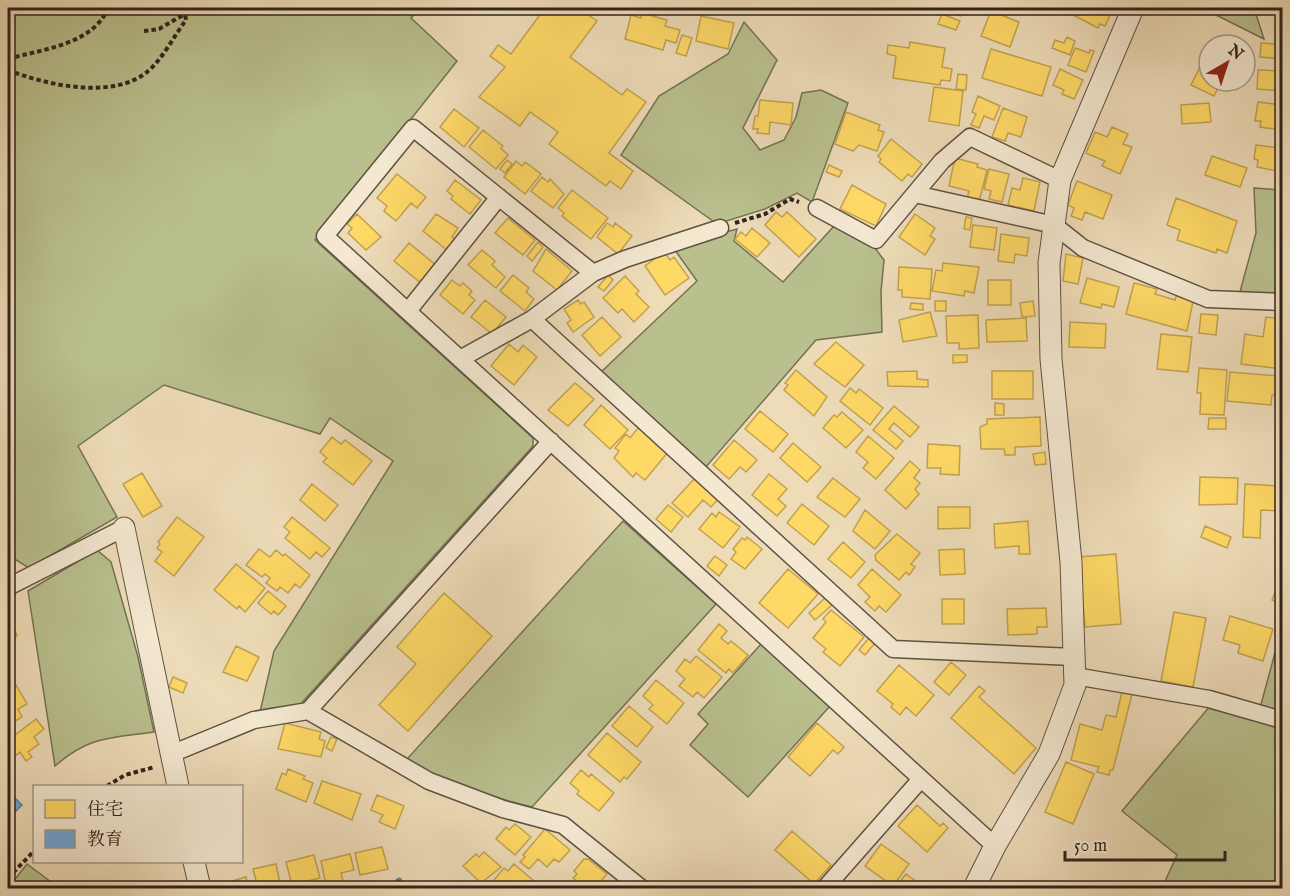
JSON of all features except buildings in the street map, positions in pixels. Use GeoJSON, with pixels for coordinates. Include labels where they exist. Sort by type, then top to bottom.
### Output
{"type":"FeatureCollection","features":[{"type":"Feature","properties":{"kind":"street"},"geometry":{"type":"LineString","coordinates":[[974,888],[995,846],[1049,754],[1061,726],[1075,666],[1071,562],[1051,359],[1049,263],[1060,180],[1133,8]]}},
{"type":"Feature","properties":{"kind":"street"},"geometry":{"type":"LineString","coordinates":[[593,273],[413,128],[325,236],[995,846]]}},
{"type":"Feature","properties":{"kind":"street"},"geometry":{"type":"LineString","coordinates":[[817,208],[876,240],[942,161],[970,137],[1060,180]]}},
{"type":"Feature","properties":{"kind":"street"},"geometry":{"type":"LineString","coordinates":[[915,194],[1054,225],[1083,248],[1208,299],[1282,302]]}},
{"type":"Feature","properties":{"kind":"street"},"geometry":{"type":"LineString","coordinates":[[408,311],[499,197]]}},
{"type":"Feature","properties":{"kind":"street"},"geometry":{"type":"LineString","coordinates":[[460,359],[532,319],[593,273],[625,259],[720,228]]}},
{"type":"Feature","properties":{"kind":"street"},"geometry":{"type":"LineString","coordinates":[[532,319],[893,649],[1075,666],[1209,699],[1282,720]]}},
{"type":"Feature","properties":{"kind":"street"},"geometry":{"type":"LineString","coordinates":[[172,758],[254,720],[308,711],[551,441]]}},
{"type":"Feature","properties":{"kind":"street"},"geometry":{"type":"LineString","coordinates":[[8,587],[124,528],[178,785]]}},
{"type":"Feature","properties":{"kind":"street"},"geometry":{"type":"LineString","coordinates":[[308,711],[429,781],[503,809],[563,825],[641,888]]}},
{"type":"Feature","properties":{"kind":"street"},"geometry":{"type":"LineString","coordinates":[[829,887],[921,779]]}},
{"type":"Feature","properties":{"kind":"street"},"geometry":{"type":"LineString","coordinates":[[194,863],[200,888]]}},
{"type":"Feature","properties":{"kind":"path"},"geometry":{"type":"LineString","coordinates":[[8,59],[82,37],[97,26],[108,8]]}},
{"type":"Feature","properties":{"kind":"path"},"geometry":{"type":"LineString","coordinates":[[8,70],[75,89],[127,83],[148,71],[186,20],[184,8]]}},
{"type":"Feature","properties":{"kind":"path"},"geometry":{"type":"LineString","coordinates":[[144,31],[159,29],[185,14]]}},
{"type":"Feature","properties":{"kind":"path"},"geometry":{"type":"LineString","coordinates":[[720,228],[765,214],[790,199],[817,208]]}},
{"type":"Feature","properties":{"kind":"path"},"geometry":{"type":"LineString","coordinates":[[109,785],[125,775],[172,758]]}},
{"type":"Feature","properties":{"kind":"path"},"geometry":{"type":"LineString","coordinates":[[8,878],[33,852]]}},
{"type":"Feature","properties":{"kind":"green space"},"geometry":{"type":"Polygon","coordinates":[[[8,8],[421,8],[411,18],[457,61],[315,240],[533,438],[533,446],[298,707],[260,712],[274,651],[393,461],[330,418],[320,434],[164,385],[78,446],[117,517],[29,568],[8,555],[8,8]]]}},
{"type":"Feature","properties":{"kind":"green space"},"geometry":{"type":"Polygon","coordinates":[[[1202,8],[1254,8],[1264,39],[1257,36],[1257,33],[1252,33],[1202,8]]]}},
{"type":"Feature","properties":{"kind":"green space"},"geometry":{"type":"Polygon","coordinates":[[[744,22],[777,60],[743,128],[760,150],[784,140],[796,117],[802,93],[821,90],[848,103],[812,202],[797,193],[765,209],[717,224],[621,155],[659,96],[728,54],[744,22]]]}},
{"type":"Feature","properties":{"kind":"green space"},"geometry":{"type":"Polygon","coordinates":[[[1254,188],[1282,190],[1282,298],[1238,299],[1256,233],[1254,188]]]}},
{"type":"Feature","properties":{"kind":"green space"},"geometry":{"type":"Polygon","coordinates":[[[835,225],[872,244],[884,260],[881,292],[882,332],[816,340],[705,468],[600,373],[697,281],[672,246],[737,229],[734,241],[783,282],[835,225]]]}},
{"type":"Feature","properties":{"kind":"green space"},"geometry":{"type":"Polygon","coordinates":[[[623,521],[716,604],[532,807],[483,794],[451,782],[407,759],[623,521]]]}},
{"type":"Feature","properties":{"kind":"green space"},"geometry":{"type":"Polygon","coordinates":[[[97,550],[111,562],[138,657],[154,732],[101,740],[79,749],[55,766],[28,591],[97,550]]]}},
{"type":"Feature","properties":{"kind":"green space"},"geometry":{"type":"Polygon","coordinates":[[[1282,627],[1282,715],[1260,708],[1282,627]]]}},
{"type":"Feature","properties":{"kind":"green space"},"geometry":{"type":"Polygon","coordinates":[[[761,644],[830,706],[748,797],[690,745],[708,724],[698,714],[761,644]]]}},
{"type":"Feature","properties":{"kind":"green space"},"geometry":{"type":"Polygon","coordinates":[[[1210,706],[1282,727],[1282,888],[1162,888],[1177,855],[1122,811],[1210,706]]]}},
{"type":"Feature","properties":{"kind":"green space"},"geometry":{"type":"Polygon","coordinates":[[[27,864],[59,888],[8,888],[27,864]]]}},
{"type":"Feature","properties":{"kind":"waterway"},"geometry":{"type":"LineString","coordinates":[[399,881],[401,888]]}}]}
